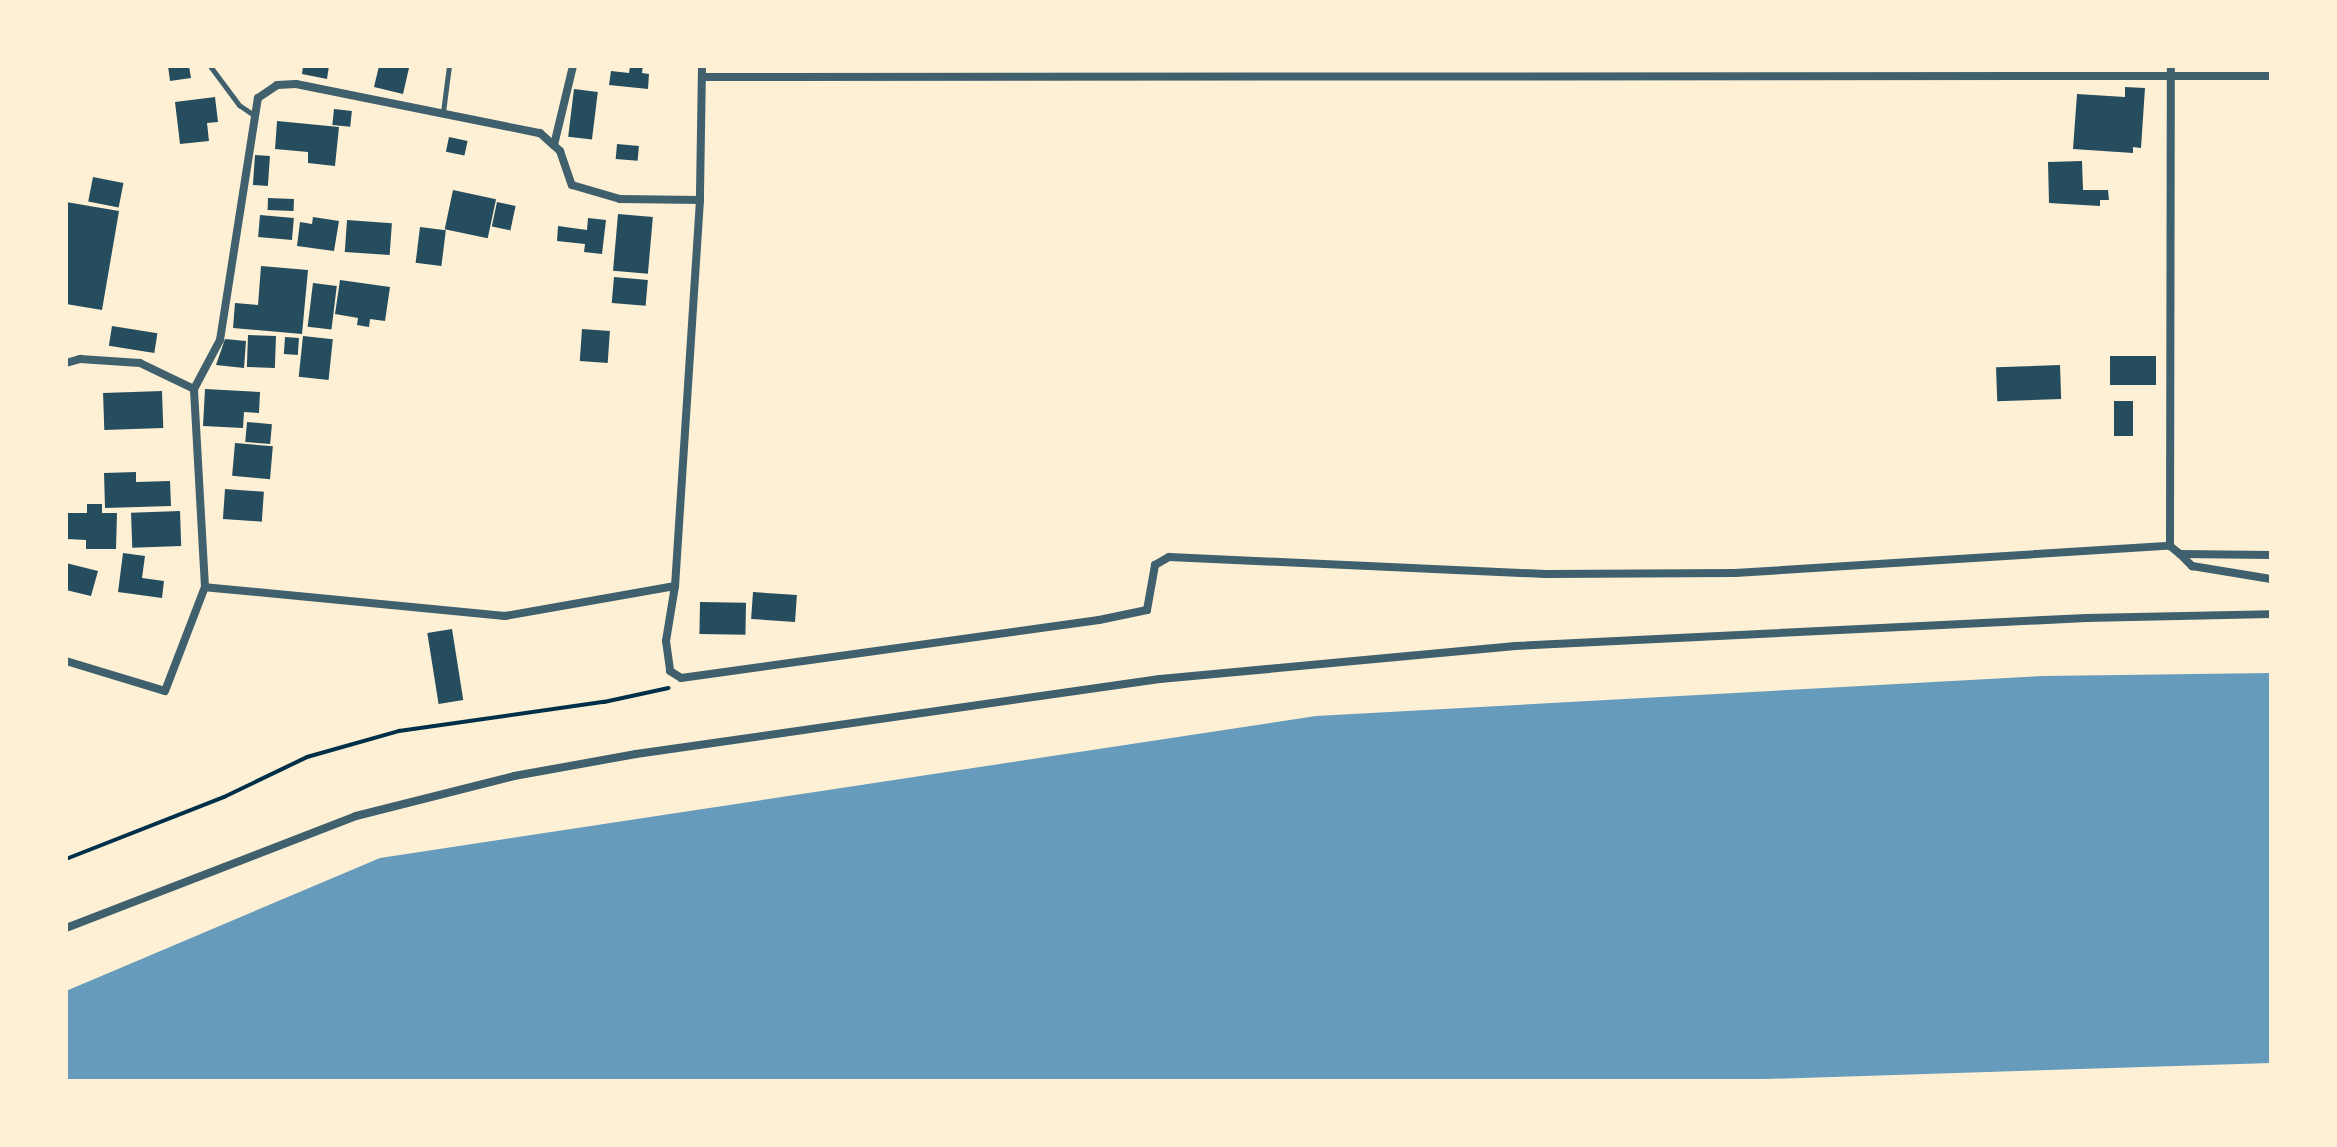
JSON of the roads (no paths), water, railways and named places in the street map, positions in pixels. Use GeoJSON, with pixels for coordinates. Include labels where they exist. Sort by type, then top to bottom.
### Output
{"type":"FeatureCollection","features":[{"type":"Feature","properties":{"kind":"street"},"geometry":{"type":"LineString","coordinates":[[554,145],[573,66]]}},
{"type":"Feature","properties":{"kind":"street"},"geometry":{"type":"LineString","coordinates":[[702,66],[700,200],[675,586],[666,641],[670,671],[681,678],[1099,620],[1147,610],[1155,565],[1169,557],[1546,574],[1735,573],[2170,546],[2192,566],[2271,579]]}},
{"type":"Feature","properties":{"kind":"street"},"geometry":{"type":"LineString","coordinates":[[703,77],[2171,71],[2271,76]]}},
{"type":"Feature","properties":{"kind":"street"},"geometry":{"type":"LineString","coordinates":[[2170,546],[2171,71]]}},
{"type":"Feature","properties":{"kind":"street"},"geometry":{"type":"LineString","coordinates":[[66,661],[165,691],[205,587],[194,389],[220,340],[258,98],[277,85],[296,84],[540,133],[560,151],[572,185],[620,199],[700,200]]}},
{"type":"Feature","properties":{"kind":"street"},"geometry":{"type":"LineString","coordinates":[[66,363],[80,359],[140,363],[194,389]]}},
{"type":"Feature","properties":{"kind":"street"},"geometry":{"type":"LineString","coordinates":[[2180,554],[2271,555]]}},
{"type":"Feature","properties":{"kind":"street"},"geometry":{"type":"LineString","coordinates":[[205,587],[505,616],[675,586]]}},
{"type":"Feature","properties":{"kind":"street"},"geometry":{"type":"LineString","coordinates":[[66,928],[356,816],[514,776],[697,745],[1160,679],[1515,646],[2086,618],[2271,614]]}},
{"type":"Feature","properties":{"kind":"lane"},"geometry":{"type":"LineString","coordinates":[[210,66],[239,105],[255,116]]}},
{"type":"Feature","properties":{"kind":"lane"},"geometry":{"type":"LineString","coordinates":[[443,112],[449,66]]}},
{"type":"Feature","properties":{"kind":"water"},"geometry":{"type":"Polygon","coordinates":[[[2271,673],[2271,1063],[1704,1081],[66,1081],[66,991],[380,858],[1316,716],[2043,676],[2271,673]]]}}]}
